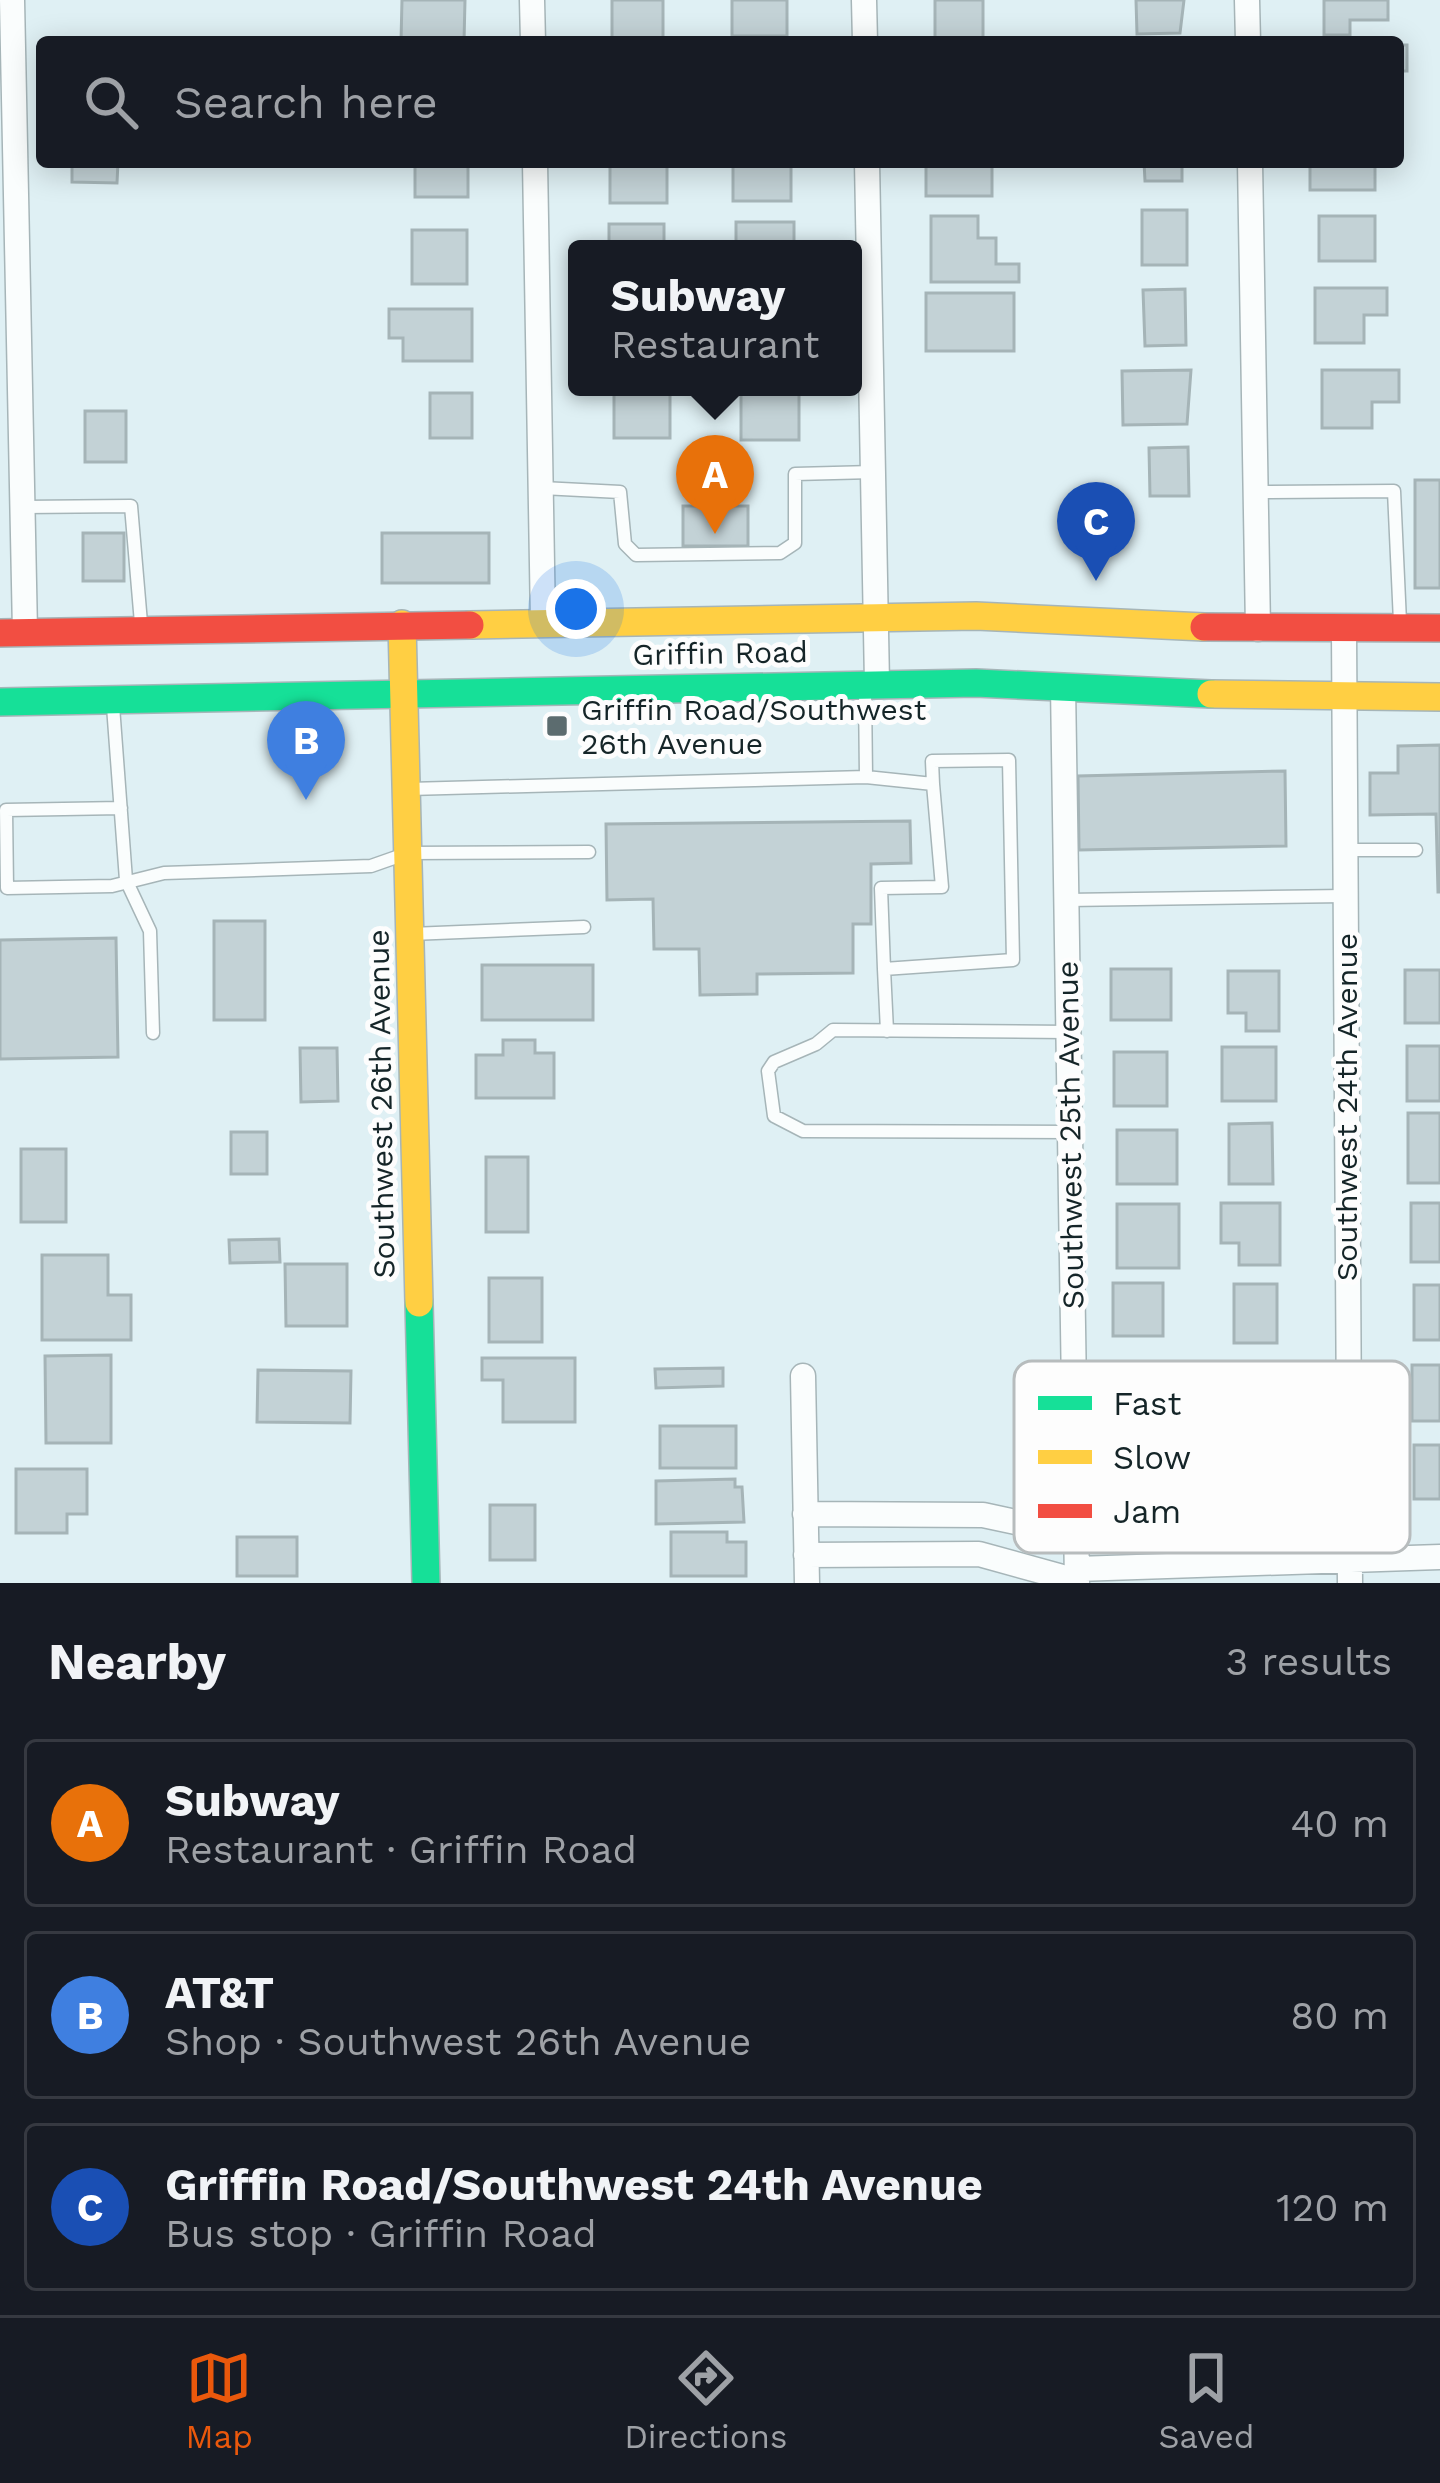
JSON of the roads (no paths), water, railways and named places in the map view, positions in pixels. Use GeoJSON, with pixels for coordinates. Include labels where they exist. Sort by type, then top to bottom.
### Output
{"type":"FeatureCollection","features":[{"type":"Feature","properties":{"kind":"main road","name":"Griffin Road"},"geometry":{"type":"LineString","coordinates":[[13,633],[875,616],[1344,631],[1440,628]]}},
{"type":"Feature","properties":{"kind":"main road","name":"Southwest 26th Avenue"},"geometry":{"type":"LineString","coordinates":[[402,624],[426,1583]]}},
{"type":"Feature","properties":{"kind":"main road","name":"Griffin Road"},"geometry":{"type":"LineString","coordinates":[[0,702],[870,683],[1440,697]]}},
{"type":"Feature","properties":{"kind":"street"},"geometry":{"type":"LineString","coordinates":[[12,0],[23,508],[13,633]]}},
{"type":"Feature","properties":{"kind":"street"},"geometry":{"type":"LineString","coordinates":[[532,0],[533,36]]}},
{"type":"Feature","properties":{"kind":"street"},"geometry":{"type":"LineString","coordinates":[[864,0],[865,36]]}},
{"type":"Feature","properties":{"kind":"street"},"geometry":{"type":"LineString","coordinates":[[1247,0],[1248,36]]}},
{"type":"Feature","properties":{"kind":"street"},"geometry":{"type":"LineString","coordinates":[[535,168],[543,622]]}},
{"type":"Feature","properties":{"kind":"street"},"geometry":{"type":"LineString","coordinates":[[867,168],[875,616],[870,683]]}},
{"type":"Feature","properties":{"kind":"street"},"geometry":{"type":"LineString","coordinates":[[1250,168],[1258,629]]}},
{"type":"Feature","properties":{"kind":"street","name":"Southwest 24th Avenue"},"geometry":{"type":"LineString","coordinates":[[1344,631],[1348,1361]]}},
{"type":"Feature","properties":{"kind":"street","name":"Southwest 25th Avenue"},"geometry":{"type":"LineString","coordinates":[[1063,686],[1073,1361]]}},
{"type":"Feature","properties":{"kind":"street"},"geometry":{"type":"LineString","coordinates":[[803,1376],[806,1583]]}},
{"type":"Feature","properties":{"kind":"street"},"geometry":{"type":"LineString","coordinates":[[806,1514],[983,1515],[1014,1522]]}},
{"type":"Feature","properties":{"kind":"street"},"geometry":{"type":"LineString","coordinates":[[904,1515],[906,1555]]}},
{"type":"Feature","properties":{"kind":"street"},"geometry":{"type":"LineString","coordinates":[[806,1556],[980,1553],[1077,1578],[1350,1572],[1440,1557]]}},
{"type":"Feature","properties":{"kind":"lane"},"geometry":{"type":"LineString","coordinates":[[541,488],[620,492],[625,544],[636,555],[780,553],[794,543],[794,474],[873,472]]}},
{"type":"Feature","properties":{"kind":"lane"},"geometry":{"type":"LineString","coordinates":[[1256,493],[1394,491],[1401,629]]}},
{"type":"Feature","properties":{"kind":"lane"},"geometry":{"type":"LineString","coordinates":[[23,508],[131,506],[142,630]]}},
{"type":"Feature","properties":{"kind":"lane"},"geometry":{"type":"LineString","coordinates":[[866,777],[870,683]]}},
{"type":"Feature","properties":{"kind":"lane"},"geometry":{"type":"LineString","coordinates":[[113,699],[126,880],[150,931],[152,1034]]}},
{"type":"Feature","properties":{"kind":"lane"},"geometry":{"type":"LineString","coordinates":[[884,969],[1012,960],[1009,760],[932,761],[942,887],[881,888],[884,969],[887,1030]]}},
{"type":"Feature","properties":{"kind":"lane"},"geometry":{"type":"LineString","coordinates":[[406,789],[866,777],[934,784]]}},
{"type":"Feature","properties":{"kind":"lane"},"geometry":{"type":"LineString","coordinates":[[121,808],[6,810],[8,888],[112,886],[164,873],[370,866],[408,854],[589,852]]}},
{"type":"Feature","properties":{"kind":"lane"},"geometry":{"type":"LineString","coordinates":[[1344,850],[1416,850]]}},
{"type":"Feature","properties":{"kind":"lane"},"geometry":{"type":"LineString","coordinates":[[1066,900],[1345,896]]}},
{"type":"Feature","properties":{"kind":"lane"},"geometry":{"type":"LineString","coordinates":[[410,934],[584,927]]}},
{"type":"Feature","properties":{"kind":"lane"},"geometry":{"type":"LineString","coordinates":[[1068,1032],[833,1030],[816,1044],[774,1062],[768,1082],[774,1116],[803,1131],[1070,1132]]}},
{"type":"Feature","properties":{"kind":"place","name":"Subway"},"geometry":{"type":"Point","coordinates":[715,534]}},
{"type":"Feature","properties":{"kind":"place","name":"Griffin Road/Southwest 24th Avenue"},"geometry":{"type":"Point","coordinates":[1096,581]}},
{"type":"Feature","properties":{"kind":"place","name":"Griffin Road/Southwest 26th Avenue"},"geometry":{"type":"Point","coordinates":[557,726]}},
{"type":"Feature","properties":{"kind":"place","name":"AT&T"},"geometry":{"type":"Point","coordinates":[306,800]}}]}
